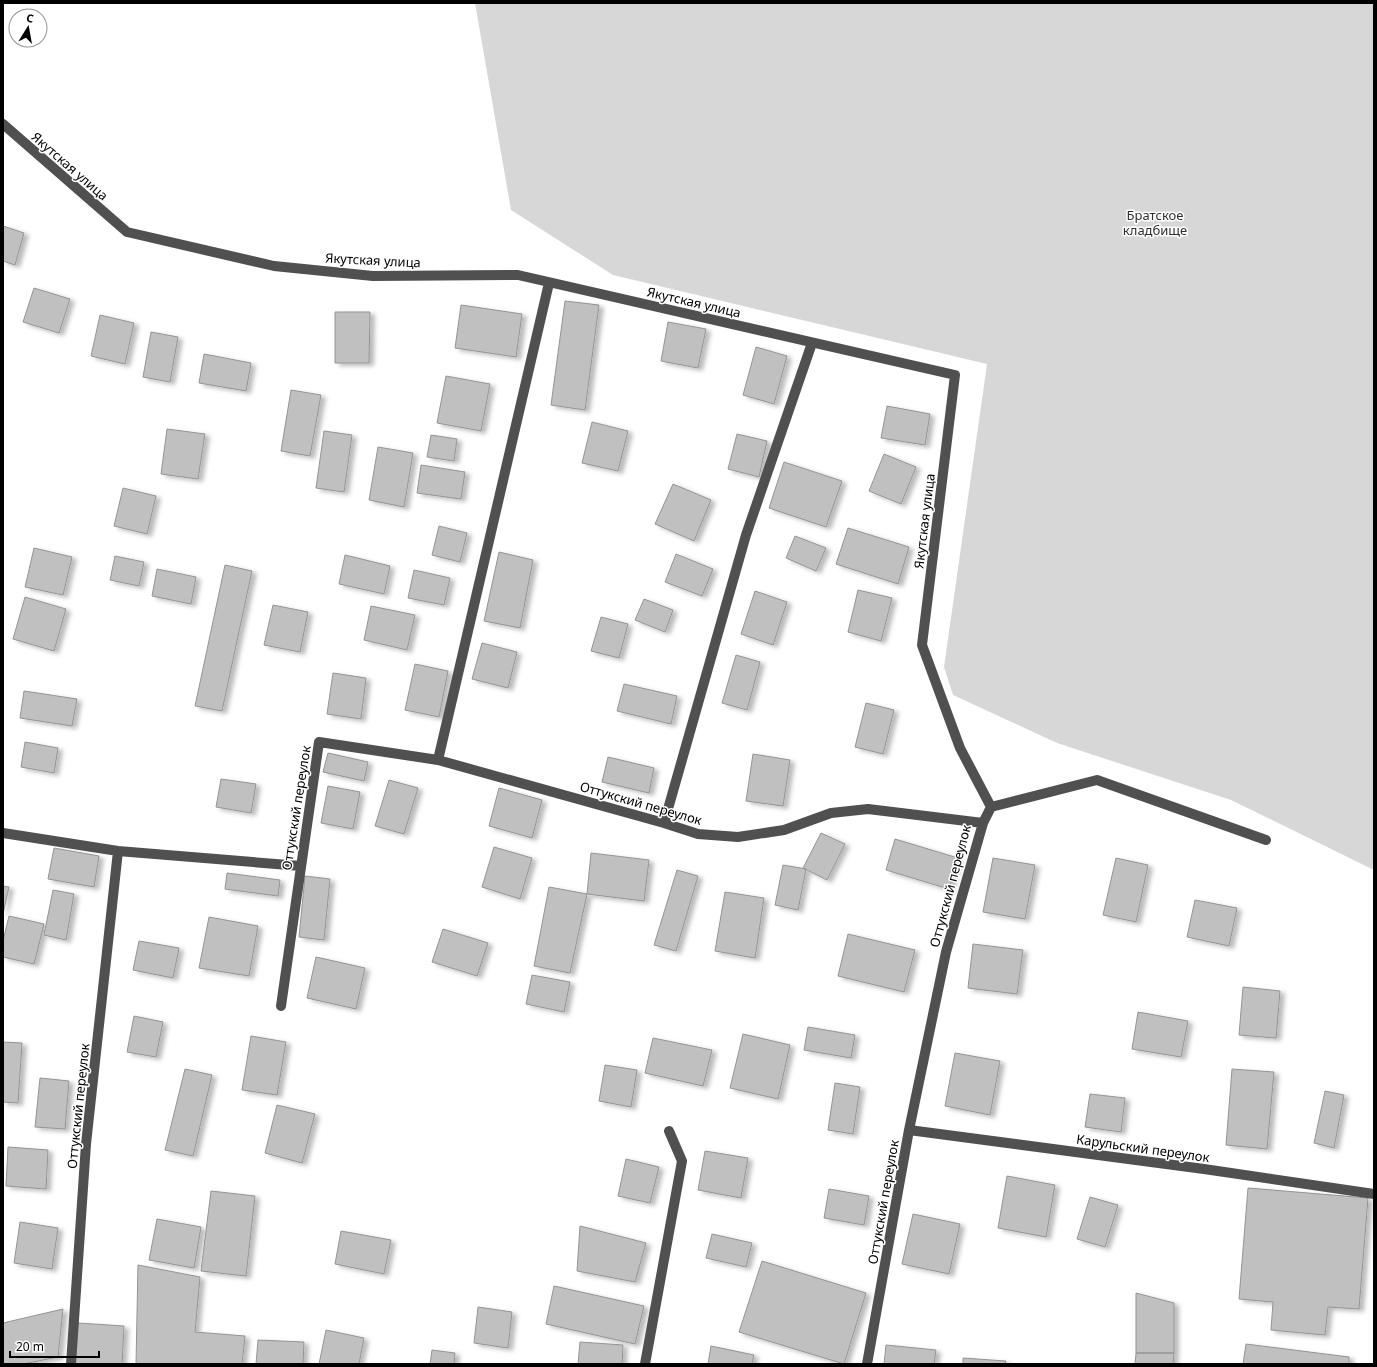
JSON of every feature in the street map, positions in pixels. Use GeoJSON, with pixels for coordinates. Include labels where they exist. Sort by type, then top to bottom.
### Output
{"type":"FeatureCollection","features":[{"type":"Feature","properties":{"kind":"street","name":"Якутская улица"},"geometry":{"type":"LineString","coordinates":[[3,124],[127,232],[274,266],[373,276],[518,276],[955,375],[922,645],[960,748],[991,807]]}},
{"type":"Feature","properties":{"kind":"street"},"geometry":{"type":"LineString","coordinates":[[438,760],[549,282]]}},
{"type":"Feature","properties":{"kind":"street"},"geometry":{"type":"LineString","coordinates":[[664,823],[746,535],[812,343]]}},
{"type":"Feature","properties":{"kind":"street","name":"Оттукский переулок"},"geometry":{"type":"LineString","coordinates":[[281,1006],[318,742],[438,760],[664,823],[698,834],[738,837],[784,830],[831,813],[868,809],[983,823],[946,952],[908,1130],[867,1364]]}},
{"type":"Feature","properties":{"kind":"street"},"geometry":{"type":"LineString","coordinates":[[983,823],[991,807],[1097,780],[1266,840]]}},
{"type":"Feature","properties":{"kind":"street"},"geometry":{"type":"LineString","coordinates":[[3,833],[118,851],[301,866]]}},
{"type":"Feature","properties":{"kind":"street","name":"Оттукский переулок"},"geometry":{"type":"LineString","coordinates":[[71,1364],[86,1144],[118,851]]}},
{"type":"Feature","properties":{"kind":"street","name":"Карульский переулок"},"geometry":{"type":"LineString","coordinates":[[908,1130],[1204,1169],[1374,1194]]}},
{"type":"Feature","properties":{"kind":"street"},"geometry":{"type":"LineString","coordinates":[[645,1364],[682,1160],[669,1131]]}},
{"type":"Feature","properties":{"kind":"green space","name":"Братское кладбище"},"geometry":{"type":"Polygon","coordinates":[[[475,3],[1374,3],[1374,870],[1231,800],[1057,743],[953,695],[944,667],[987,364],[613,275],[511,210],[475,3]]]}},
{"type":"Feature","properties":{"kind":"building"},"geometry":{"type":"Polygon","coordinates":[[[3,226],[24,233],[15,265],[3,261],[3,226]]]}},
{"type":"Feature","properties":{"kind":"building"},"geometry":{"type":"Polygon","coordinates":[[[34,288],[70,299],[59,333],[23,322],[34,288]]]}},
{"type":"Feature","properties":{"kind":"building"},"geometry":{"type":"Polygon","coordinates":[[[565,301],[599,305],[585,410],[551,405],[565,301]]]}},
{"type":"Feature","properties":{"kind":"building"},"geometry":{"type":"Polygon","coordinates":[[[461,305],[522,314],[516,357],[455,348],[461,305]]]}},
{"type":"Feature","properties":{"kind":"building"},"geometry":{"type":"Polygon","coordinates":[[[335,312],[370,312],[369,363],[335,363],[335,312]]]}},
{"type":"Feature","properties":{"kind":"building"},"geometry":{"type":"Polygon","coordinates":[[[100,315],[134,323],[125,364],[91,356],[100,315]]]}},
{"type":"Feature","properties":{"kind":"building"},"geometry":{"type":"Polygon","coordinates":[[[668,322],[706,329],[698,368],[661,361],[668,322]]]}},
{"type":"Feature","properties":{"kind":"building"},"geometry":{"type":"Polygon","coordinates":[[[151,332],[178,337],[170,382],[143,377],[151,332]]]}},
{"type":"Feature","properties":{"kind":"building"},"geometry":{"type":"Polygon","coordinates":[[[756,347],[787,356],[774,404],[743,395],[756,347]]]}},
{"type":"Feature","properties":{"kind":"building"},"geometry":{"type":"Polygon","coordinates":[[[204,354],[251,363],[246,391],[199,383],[204,354]]]}},
{"type":"Feature","properties":{"kind":"building"},"geometry":{"type":"Polygon","coordinates":[[[446,376],[490,384],[481,431],[437,423],[446,376]]]}},
{"type":"Feature","properties":{"kind":"building"},"geometry":{"type":"Polygon","coordinates":[[[291,390],[321,395],[310,456],[281,451],[291,390]]]}},
{"type":"Feature","properties":{"kind":"building"},"geometry":{"type":"Polygon","coordinates":[[[887,406],[930,414],[925,445],[881,438],[887,406]]]}},
{"type":"Feature","properties":{"kind":"building"},"geometry":{"type":"Polygon","coordinates":[[[592,422],[628,431],[618,471],[582,463],[592,422]]]}},
{"type":"Feature","properties":{"kind":"building"},"geometry":{"type":"Polygon","coordinates":[[[167,429],[205,434],[198,479],[161,474],[167,429]]]}},
{"type":"Feature","properties":{"kind":"building"},"geometry":{"type":"Polygon","coordinates":[[[324,431],[352,435],[344,492],[316,488],[324,431]]]}},
{"type":"Feature","properties":{"kind":"building"},"geometry":{"type":"Polygon","coordinates":[[[737,434],[767,441],[759,477],[728,469],[737,434]]]}},
{"type":"Feature","properties":{"kind":"building"},"geometry":{"type":"Polygon","coordinates":[[[431,435],[457,439],[454,461],[427,457],[431,435]]]}},
{"type":"Feature","properties":{"kind":"building"},"geometry":{"type":"Polygon","coordinates":[[[378,447],[413,453],[404,507],[369,500],[378,447]]]}},
{"type":"Feature","properties":{"kind":"building"},"geometry":{"type":"Polygon","coordinates":[[[884,454],[916,467],[901,504],[869,491],[884,454]]]}},
{"type":"Feature","properties":{"kind":"building"},"geometry":{"type":"Polygon","coordinates":[[[784,462],[842,481],[826,527],[769,508],[784,462]]]}},
{"type":"Feature","properties":{"kind":"building"},"geometry":{"type":"Polygon","coordinates":[[[421,465],[465,472],[461,499],[417,493],[421,465]]]}},
{"type":"Feature","properties":{"kind":"building"},"geometry":{"type":"Polygon","coordinates":[[[673,484],[711,500],[694,541],[655,524],[673,484]]]}},
{"type":"Feature","properties":{"kind":"building"},"geometry":{"type":"Polygon","coordinates":[[[123,488],[156,496],[147,534],[114,526],[123,488]]]}},
{"type":"Feature","properties":{"kind":"building"},"geometry":{"type":"Polygon","coordinates":[[[439,526],[467,533],[460,562],[432,555],[439,526]]]}},
{"type":"Feature","properties":{"kind":"building"},"geometry":{"type":"Polygon","coordinates":[[[848,528],[909,547],[898,584],[836,564],[848,528]]]}},
{"type":"Feature","properties":{"kind":"building"},"geometry":{"type":"Polygon","coordinates":[[[795,536],[826,548],[816,571],[786,558],[795,536]]]}},
{"type":"Feature","properties":{"kind":"building"},"geometry":{"type":"Polygon","coordinates":[[[34,548],[72,557],[63,595],[25,587],[34,548]]]}},
{"type":"Feature","properties":{"kind":"building"},"geometry":{"type":"Polygon","coordinates":[[[499,552],[533,560],[520,628],[484,621],[499,552]]]}},
{"type":"Feature","properties":{"kind":"building"},"geometry":{"type":"Polygon","coordinates":[[[676,554],[713,569],[702,596],[665,582],[676,554]]]}},
{"type":"Feature","properties":{"kind":"building"},"geometry":{"type":"Polygon","coordinates":[[[345,555],[390,566],[384,594],[339,584],[345,555]]]}},
{"type":"Feature","properties":{"kind":"building"},"geometry":{"type":"Polygon","coordinates":[[[115,556],[144,562],[139,586],[110,580],[115,556]]]}},
{"type":"Feature","properties":{"kind":"building"},"geometry":{"type":"Polygon","coordinates":[[[225,565],[252,571],[222,711],[195,706],[225,565]]]}},
{"type":"Feature","properties":{"kind":"building"},"geometry":{"type":"Polygon","coordinates":[[[157,569],[196,577],[191,604],[152,596],[157,569]]]}},
{"type":"Feature","properties":{"kind":"building"},"geometry":{"type":"Polygon","coordinates":[[[414,570],[450,578],[444,605],[408,598],[414,570]]]}},
{"type":"Feature","properties":{"kind":"building"},"geometry":{"type":"Polygon","coordinates":[[[858,590],[892,598],[881,641],[848,632],[858,590]]]}},
{"type":"Feature","properties":{"kind":"building"},"geometry":{"type":"Polygon","coordinates":[[[755,591],[787,602],[773,645],[741,634],[755,591]]]}},
{"type":"Feature","properties":{"kind":"building"},"geometry":{"type":"Polygon","coordinates":[[[25,597],[66,609],[54,651],[13,639],[25,597]]]}},
{"type":"Feature","properties":{"kind":"building"},"geometry":{"type":"Polygon","coordinates":[[[644,599],[673,610],[665,632],[635,620],[644,599]]]}},
{"type":"Feature","properties":{"kind":"building"},"geometry":{"type":"Polygon","coordinates":[[[273,605],[308,612],[300,652],[264,645],[273,605]]]}},
{"type":"Feature","properties":{"kind":"building"},"geometry":{"type":"Polygon","coordinates":[[[371,606],[415,615],[407,650],[364,640],[371,606]]]}},
{"type":"Feature","properties":{"kind":"building"},"geometry":{"type":"Polygon","coordinates":[[[601,617],[628,624],[619,658],[591,651],[601,617]]]}},
{"type":"Feature","properties":{"kind":"building"},"geometry":{"type":"Polygon","coordinates":[[[482,643],[517,652],[508,688],[472,679],[482,643]]]}},
{"type":"Feature","properties":{"kind":"building"},"geometry":{"type":"Polygon","coordinates":[[[736,655],[760,662],[747,710],[722,703],[736,655]]]}},
{"type":"Feature","properties":{"kind":"building"},"geometry":{"type":"Polygon","coordinates":[[[415,664],[448,671],[439,717],[405,710],[415,664]]]}},
{"type":"Feature","properties":{"kind":"building"},"geometry":{"type":"Polygon","coordinates":[[[333,673],[366,678],[361,719],[327,714],[333,673]]]}},
{"type":"Feature","properties":{"kind":"building"},"geometry":{"type":"Polygon","coordinates":[[[624,684],[677,696],[671,724],[617,711],[624,684]]]}},
{"type":"Feature","properties":{"kind":"building"},"geometry":{"type":"Polygon","coordinates":[[[24,691],[77,699],[72,726],[20,718],[24,691]]]}},
{"type":"Feature","properties":{"kind":"building"},"geometry":{"type":"Polygon","coordinates":[[[866,703],[894,710],[883,754],[855,747],[866,703]]]}},
{"type":"Feature","properties":{"kind":"building"},"geometry":{"type":"Polygon","coordinates":[[[25,742],[58,748],[54,773],[21,767],[25,742]]]}},
{"type":"Feature","properties":{"kind":"building"},"geometry":{"type":"Polygon","coordinates":[[[328,753],[368,762],[364,781],[323,772],[328,753]]]}},
{"type":"Feature","properties":{"kind":"building"},"geometry":{"type":"Polygon","coordinates":[[[753,754],[790,760],[783,806],[746,801],[753,754]]]}},
{"type":"Feature","properties":{"kind":"building"},"geometry":{"type":"Polygon","coordinates":[[[608,757],[654,768],[649,793],[602,782],[608,757]]]}},
{"type":"Feature","properties":{"kind":"building"},"geometry":{"type":"Polygon","coordinates":[[[221,779],[256,784],[251,813],[216,807],[221,779]]]}},
{"type":"Feature","properties":{"kind":"building"},"geometry":{"type":"Polygon","coordinates":[[[389,780],[418,788],[404,834],[375,826],[389,780]]]}},
{"type":"Feature","properties":{"kind":"building"},"geometry":{"type":"Polygon","coordinates":[[[328,786],[360,792],[353,829],[321,823],[328,786]]]}},
{"type":"Feature","properties":{"kind":"building"},"geometry":{"type":"Polygon","coordinates":[[[499,788],[542,800],[532,838],[489,826],[499,788]]]}},
{"type":"Feature","properties":{"kind":"building"},"geometry":{"type":"Polygon","coordinates":[[[821,833],[845,844],[827,880],[803,868],[821,833]]]}},
{"type":"Feature","properties":{"kind":"building"},"geometry":{"type":"Polygon","coordinates":[[[895,839],[958,858],[949,889],[886,870],[895,839]]]}},
{"type":"Feature","properties":{"kind":"building"},"geometry":{"type":"Polygon","coordinates":[[[494,847],[532,858],[520,899],[482,887],[494,847]]]}},
{"type":"Feature","properties":{"kind":"building"},"geometry":{"type":"Polygon","coordinates":[[[54,848],[99,856],[94,887],[48,879],[54,848]]]}},
{"type":"Feature","properties":{"kind":"building"},"geometry":{"type":"Polygon","coordinates":[[[591,853],[649,860],[644,901],[587,894],[591,853]]]}},
{"type":"Feature","properties":{"kind":"building"},"geometry":{"type":"Polygon","coordinates":[[[993,858],[1035,865],[1025,919],[983,912],[993,858]]]}},
{"type":"Feature","properties":{"kind":"building"},"geometry":{"type":"Polygon","coordinates":[[[1116,858],[1148,865],[1136,922],[1103,915],[1116,858]]]}},
{"type":"Feature","properties":{"kind":"building"},"geometry":{"type":"Polygon","coordinates":[[[783,865],[806,869],[798,910],[775,905],[783,865]]]}},
{"type":"Feature","properties":{"kind":"building"},"geometry":{"type":"Polygon","coordinates":[[[677,870],[698,876],[676,951],[654,945],[677,870]]]}},
{"type":"Feature","properties":{"kind":"building"},"geometry":{"type":"Polygon","coordinates":[[[227,873],[280,880],[278,896],[225,889],[227,873]]]}},
{"type":"Feature","properties":{"kind":"building"},"geometry":{"type":"Polygon","coordinates":[[[305,876],[330,879],[324,940],[299,937],[305,876]]]}},
{"type":"Feature","properties":{"kind":"building"},"geometry":{"type":"Polygon","coordinates":[[[3,886],[9,887],[3,914],[3,886]]]}},
{"type":"Feature","properties":{"kind":"building"},"geometry":{"type":"Polygon","coordinates":[[[549,887],[587,894],[570,973],[534,966],[549,887]]]}},
{"type":"Feature","properties":{"kind":"building"},"geometry":{"type":"Polygon","coordinates":[[[53,890],[74,894],[66,940],[44,935],[53,890]]]}},
{"type":"Feature","properties":{"kind":"building"},"geometry":{"type":"Polygon","coordinates":[[[725,892],[764,898],[755,958],[715,951],[725,892]]]}},
{"type":"Feature","properties":{"kind":"building"},"geometry":{"type":"Polygon","coordinates":[[[1195,900],[1237,908],[1229,946],[1187,937],[1195,900]]]}},
{"type":"Feature","properties":{"kind":"building"},"geometry":{"type":"Polygon","coordinates":[[[9,916],[44,924],[34,964],[3,957],[3,941],[9,916]]]}},
{"type":"Feature","properties":{"kind":"building"},"geometry":{"type":"Polygon","coordinates":[[[209,917],[258,926],[249,976],[199,968],[209,917]]]}},
{"type":"Feature","properties":{"kind":"building"},"geometry":{"type":"Polygon","coordinates":[[[443,929],[488,943],[477,976],[432,962],[443,929]]]}},
{"type":"Feature","properties":{"kind":"building"},"geometry":{"type":"Polygon","coordinates":[[[848,934],[915,950],[904,992],[838,976],[848,934]]]}},
{"type":"Feature","properties":{"kind":"building"},"geometry":{"type":"Polygon","coordinates":[[[139,941],[179,948],[173,978],[133,970],[139,941]]]}},
{"type":"Feature","properties":{"kind":"building"},"geometry":{"type":"Polygon","coordinates":[[[973,944],[1023,950],[1017,994],[968,988],[973,944]]]}},
{"type":"Feature","properties":{"kind":"building"},"geometry":{"type":"Polygon","coordinates":[[[316,957],[365,968],[356,1009],[307,998],[316,957]]]}},
{"type":"Feature","properties":{"kind":"building"},"geometry":{"type":"Polygon","coordinates":[[[532,975],[570,982],[564,1012],[526,1004],[532,975]]]}},
{"type":"Feature","properties":{"kind":"building"},"geometry":{"type":"Polygon","coordinates":[[[1243,987],[1280,991],[1276,1038],[1239,1035],[1243,987]]]}},
{"type":"Feature","properties":{"kind":"building"},"geometry":{"type":"Polygon","coordinates":[[[1138,1012],[1188,1021],[1181,1057],[1132,1049],[1138,1012]]]}},
{"type":"Feature","properties":{"kind":"building"},"geometry":{"type":"Polygon","coordinates":[[[134,1016],[163,1022],[156,1057],[127,1052],[134,1016]]]}},
{"type":"Feature","properties":{"kind":"building"},"geometry":{"type":"Polygon","coordinates":[[[808,1027],[855,1035],[851,1058],[804,1050],[808,1027]]]}},
{"type":"Feature","properties":{"kind":"building"},"geometry":{"type":"Polygon","coordinates":[[[743,1034],[790,1045],[778,1099],[730,1088],[743,1034]]]}},
{"type":"Feature","properties":{"kind":"building"},"geometry":{"type":"Polygon","coordinates":[[[251,1036],[286,1042],[277,1095],[242,1090],[251,1036]]]}},
{"type":"Feature","properties":{"kind":"building"},"geometry":{"type":"Polygon","coordinates":[[[653,1038],[712,1050],[703,1086],[645,1073],[653,1038]]]}},
{"type":"Feature","properties":{"kind":"building"},"geometry":{"type":"Polygon","coordinates":[[[3,1042],[22,1043],[18,1103],[3,1102],[3,1042]]]}},
{"type":"Feature","properties":{"kind":"building"},"geometry":{"type":"Polygon","coordinates":[[[955,1053],[1000,1061],[990,1115],[945,1106],[955,1053]]]}},
{"type":"Feature","properties":{"kind":"building"},"geometry":{"type":"Polygon","coordinates":[[[605,1065],[637,1070],[631,1107],[599,1101],[605,1065]]]}},
{"type":"Feature","properties":{"kind":"building"},"geometry":{"type":"Polygon","coordinates":[[[185,1069],[212,1075],[193,1156],[165,1150],[185,1069]]]}},
{"type":"Feature","properties":{"kind":"building"},"geometry":{"type":"Polygon","coordinates":[[[1232,1069],[1274,1072],[1267,1149],[1226,1145],[1232,1069]]]}},
{"type":"Feature","properties":{"kind":"building"},"geometry":{"type":"Polygon","coordinates":[[[40,1078],[69,1081],[65,1129],[35,1127],[40,1078]]]}},
{"type":"Feature","properties":{"kind":"building"},"geometry":{"type":"Polygon","coordinates":[[[835,1083],[860,1087],[853,1134],[828,1130],[835,1083]]]}},
{"type":"Feature","properties":{"kind":"building"},"geometry":{"type":"Polygon","coordinates":[[[1325,1091],[1344,1095],[1334,1148],[1314,1143],[1325,1091]]]}},
{"type":"Feature","properties":{"kind":"building"},"geometry":{"type":"Polygon","coordinates":[[[1090,1094],[1125,1098],[1121,1132],[1085,1127],[1090,1094]]]}},
{"type":"Feature","properties":{"kind":"building"},"geometry":{"type":"Polygon","coordinates":[[[277,1105],[315,1114],[302,1163],[265,1153],[277,1105]]]}},
{"type":"Feature","properties":{"kind":"building"},"geometry":{"type":"Polygon","coordinates":[[[8,1147],[48,1150],[46,1189],[6,1186],[8,1147]]]}},
{"type":"Feature","properties":{"kind":"building"},"geometry":{"type":"Polygon","coordinates":[[[705,1151],[748,1158],[741,1198],[698,1190],[705,1151]]]}},
{"type":"Feature","properties":{"kind":"building"},"geometry":{"type":"Polygon","coordinates":[[[626,1159],[659,1167],[650,1203],[618,1196],[626,1159]]]}},
{"type":"Feature","properties":{"kind":"building"},"geometry":{"type":"Polygon","coordinates":[[[1007,1176],[1055,1185],[1046,1237],[998,1228],[1007,1176]]]}},
{"type":"Feature","properties":{"kind":"building"},"geometry":{"type":"Polygon","coordinates":[[[1248,1188],[1368,1198],[1359,1309],[1328,1307],[1325,1335],[1271,1330],[1273,1302],[1239,1299],[1248,1188]]]}},
{"type":"Feature","properties":{"kind":"building"},"geometry":{"type":"Polygon","coordinates":[[[829,1189],[869,1196],[864,1225],[824,1218],[829,1189]]]}},
{"type":"Feature","properties":{"kind":"building"},"geometry":{"type":"Polygon","coordinates":[[[211,1191],[255,1196],[246,1276],[201,1271],[211,1191]]]}},
{"type":"Feature","properties":{"kind":"building"},"geometry":{"type":"Polygon","coordinates":[[[1090,1197],[1118,1205],[1105,1247],[1077,1239],[1090,1197]]]}},
{"type":"Feature","properties":{"kind":"building"},"geometry":{"type":"Polygon","coordinates":[[[913,1214],[960,1224],[949,1274],[902,1264],[913,1214]]]}},
{"type":"Feature","properties":{"kind":"building"},"geometry":{"type":"Polygon","coordinates":[[[157,1219],[201,1227],[194,1268],[149,1260],[157,1219]]]}},
{"type":"Feature","properties":{"kind":"building"},"geometry":{"type":"Polygon","coordinates":[[[20,1222],[58,1228],[52,1269],[14,1263],[20,1222]]]}},
{"type":"Feature","properties":{"kind":"building"},"geometry":{"type":"Polygon","coordinates":[[[580,1226],[646,1243],[635,1282],[577,1271],[580,1226]]]}},
{"type":"Feature","properties":{"kind":"building"},"geometry":{"type":"Polygon","coordinates":[[[341,1231],[391,1240],[384,1274],[335,1264],[341,1231]]]}},
{"type":"Feature","properties":{"kind":"building"},"geometry":{"type":"Polygon","coordinates":[[[712,1234],[752,1243],[746,1267],[706,1258],[712,1234]]]}},
{"type":"Feature","properties":{"kind":"building"},"geometry":{"type":"Polygon","coordinates":[[[762,1261],[866,1293],[844,1364],[739,1332],[762,1261]]]}},
{"type":"Feature","properties":{"kind":"building"},"geometry":{"type":"Polygon","coordinates":[[[138,1265],[200,1277],[195,1332],[245,1336],[242,1364],[136,1364],[138,1265]]]}},
{"type":"Feature","properties":{"kind":"building"},"geometry":{"type":"Polygon","coordinates":[[[554,1286],[644,1306],[635,1344],[546,1324],[554,1286]]]}},
{"type":"Feature","properties":{"kind":"building"},"geometry":{"type":"Polygon","coordinates":[[[1136,1293],[1174,1303],[1174,1353],[1136,1353],[1136,1293]]]}},
{"type":"Feature","properties":{"kind":"building"},"geometry":{"type":"Polygon","coordinates":[[[478,1307],[512,1312],[508,1348],[474,1343],[478,1307]]]}},
{"type":"Feature","properties":{"kind":"building"},"geometry":{"type":"Polygon","coordinates":[[[63,1309],[58,1357],[23,1364],[3,1364],[3,1323],[63,1309]]]}},
{"type":"Feature","properties":{"kind":"building"},"geometry":{"type":"Polygon","coordinates":[[[78,1323],[124,1326],[122,1364],[75,1364],[78,1323]]]}},
{"type":"Feature","properties":{"kind":"building"},"geometry":{"type":"Polygon","coordinates":[[[326,1330],[364,1338],[359,1364],[319,1364],[326,1330]]]}},
{"type":"Feature","properties":{"kind":"building"},"geometry":{"type":"Polygon","coordinates":[[[258,1340],[304,1342],[303,1364],[256,1364],[258,1340]]]}},
{"type":"Feature","properties":{"kind":"building"},"geometry":{"type":"Polygon","coordinates":[[[580,1342],[623,1345],[622,1364],[578,1364],[580,1342]]]}},
{"type":"Feature","properties":{"kind":"building"},"geometry":{"type":"Polygon","coordinates":[[[1246,1344],[1349,1357],[1349,1364],[1243,1364],[1246,1344]]]}},
{"type":"Feature","properties":{"kind":"building"},"geometry":{"type":"Polygon","coordinates":[[[886,1345],[936,1350],[934,1364],[884,1364],[886,1345]]]}},
{"type":"Feature","properties":{"kind":"building"},"geometry":{"type":"Polygon","coordinates":[[[711,1346],[754,1355],[752,1364],[708,1364],[711,1346]]]}},
{"type":"Feature","properties":{"kind":"building"},"geometry":{"type":"Polygon","coordinates":[[[432,1350],[455,1353],[454,1364],[430,1364],[432,1350]]]}},
{"type":"Feature","properties":{"kind":"building"},"geometry":{"type":"Polygon","coordinates":[[[1136,1353],[1174,1353],[1173,1364],[1135,1364],[1136,1353]]]}},
{"type":"Feature","properties":{"kind":"building"},"geometry":{"type":"Polygon","coordinates":[[[963,1358],[1006,1361],[1005,1364],[963,1364],[963,1358]]]}}]}
